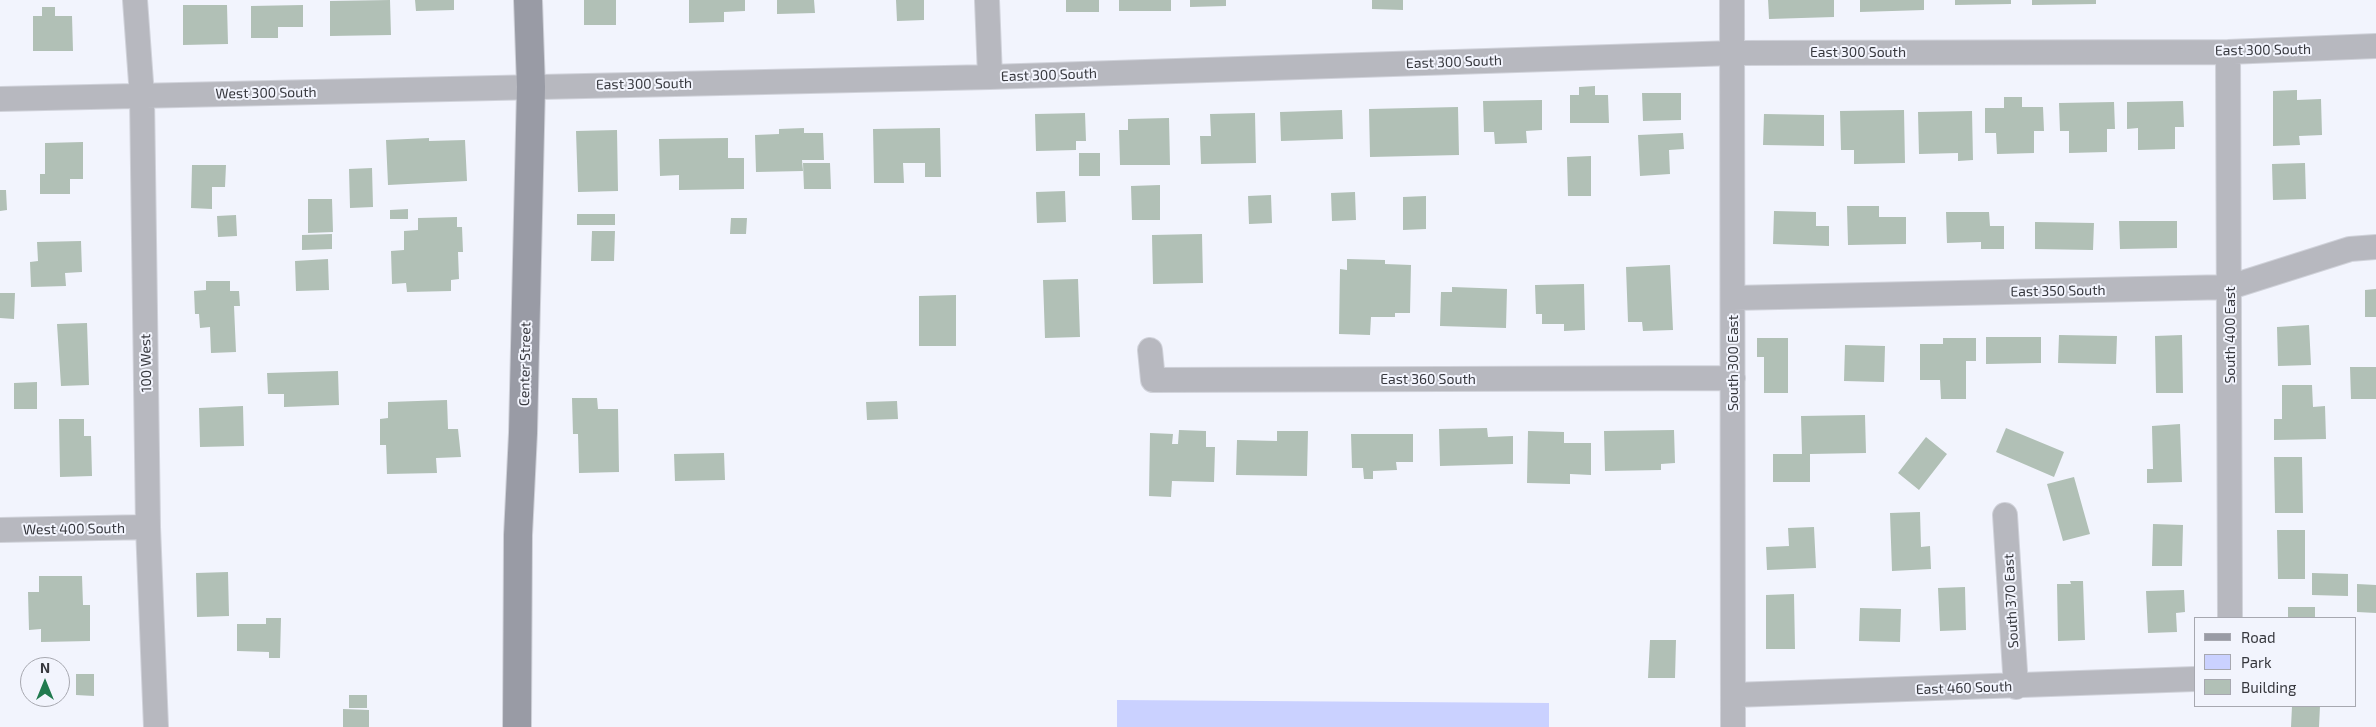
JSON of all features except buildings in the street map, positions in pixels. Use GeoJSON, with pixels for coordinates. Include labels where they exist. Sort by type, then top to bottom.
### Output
{"type":"FeatureCollection","features":[{"type":"Feature","properties":{"kind":"street","name":"100 West"},"geometry":{"type":"LineString","coordinates":[[135,0],[142,96],[148,527],[156,727]]}},
{"type":"Feature","properties":{"kind":"street","name":"Center Street"},"geometry":{"type":"LineString","coordinates":[[517,727],[518,535],[523,433],[531,87],[528,0]]}},
{"type":"Feature","properties":{"kind":"street"},"geometry":{"type":"LineString","coordinates":[[987,0],[990,76]]}},
{"type":"Feature","properties":{"kind":"street","name":"South 300 East"},"geometry":{"type":"LineString","coordinates":[[1732,0],[1734,53],[1733,727]]}},
{"type":"Feature","properties":{"kind":"street","name":"East 300 South"},"geometry":{"type":"LineString","coordinates":[[531,87],[990,76],[1734,53],[2228,52],[2376,46]]}},
{"type":"Feature","properties":{"kind":"street","name":"South 400 East"},"geometry":{"type":"LineString","coordinates":[[2228,52],[2230,617]]}},
{"type":"Feature","properties":{"kind":"street","name":"West 300 South"},"geometry":{"type":"LineString","coordinates":[[0,99],[531,87]]}},
{"type":"Feature","properties":{"kind":"street","name":"East 350 South"},"geometry":{"type":"LineString","coordinates":[[1733,298],[2230,287],[2350,249],[2376,247]]}},
{"type":"Feature","properties":{"kind":"street","name":"East 360 South"},"geometry":{"type":"LineString","coordinates":[[1150,350],[1153,380],[1733,378]]}},
{"type":"Feature","properties":{"kind":"street","name":"South 370 East"},"geometry":{"type":"LineString","coordinates":[[2006,515],[2016,687]]}},
{"type":"Feature","properties":{"kind":"street","name":"West 400 South"},"geometry":{"type":"LineString","coordinates":[[0,530],[148,527]]}},
{"type":"Feature","properties":{"kind":"street","name":"East 460 South"},"geometry":{"type":"LineString","coordinates":[[1733,695],[2016,687],[2194,679]]}},
{"type":"Feature","properties":{"kind":"green space"},"geometry":{"type":"Polygon","coordinates":[[[1117,700],[1549,703],[1549,727],[1117,727],[1117,700]]]}}]}
